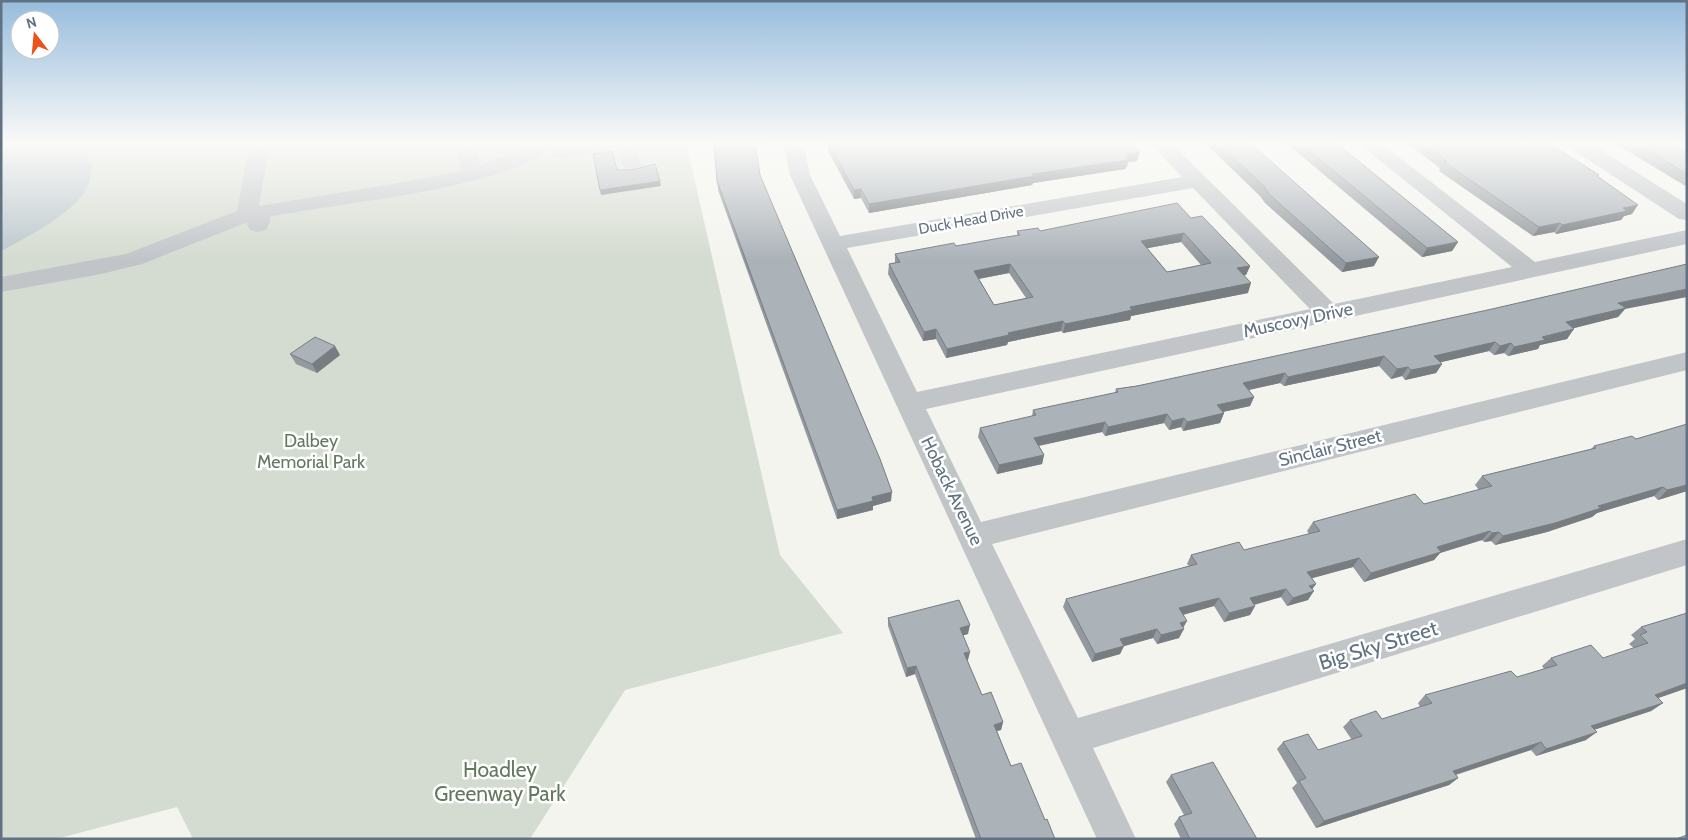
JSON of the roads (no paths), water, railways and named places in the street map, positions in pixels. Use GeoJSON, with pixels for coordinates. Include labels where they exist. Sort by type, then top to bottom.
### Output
{"type":"FeatureCollection","features":[{"type":"Feature","properties":{"kind":"street"},"geometry":{"type":"LineString","coordinates":[[253,181],[247,210],[254,223]]}},
{"type":"Feature","properties":{"kind":"street"},"geometry":{"type":"LineString","coordinates":[[2,286],[92,269],[136,258],[223,222],[254,223],[441,181]]}},
{"type":"Feature","properties":{"kind":"street","name":"Hoback Avenue"},"geometry":{"type":"LineString","coordinates":[[803,181],[1117,839]]}},
{"type":"Feature","properties":{"kind":"street","name":"Duck Head Drive"},"geometry":{"type":"LineString","coordinates":[[833,244],[1196,181]]}},
{"type":"Feature","properties":{"kind":"street"},"geometry":{"type":"LineString","coordinates":[[1197,181],[1328,313]]}},
{"type":"Feature","properties":{"kind":"street"},"geometry":{"type":"LineString","coordinates":[[1418,181],[1530,270]]}},
{"type":"Feature","properties":{"kind":"street"},"geometry":{"type":"LineString","coordinates":[[1636,181],[1687,214]]}},
{"type":"Feature","properties":{"kind":"street","name":"Muscovy Drive"},"geometry":{"type":"LineString","coordinates":[[909,403],[1687,237]]}},
{"type":"Feature","properties":{"kind":"street","name":"Sinclair Street"},"geometry":{"type":"LineString","coordinates":[[974,536],[1687,361]]}},
{"type":"Feature","properties":{"kind":"street","name":"Big Sky Street"},"geometry":{"type":"LineString","coordinates":[[1070,738],[1687,552]]}},
{"type":"Feature","properties":{"kind":"park label","name":"Dalbey Memorial Park"},"geometry":{"type":"Point","coordinates":[311,451]}},
{"type":"Feature","properties":{"kind":"park label","name":"Hoadley Greenway Park"},"geometry":{"type":"Point","coordinates":[500,781]}}]}
